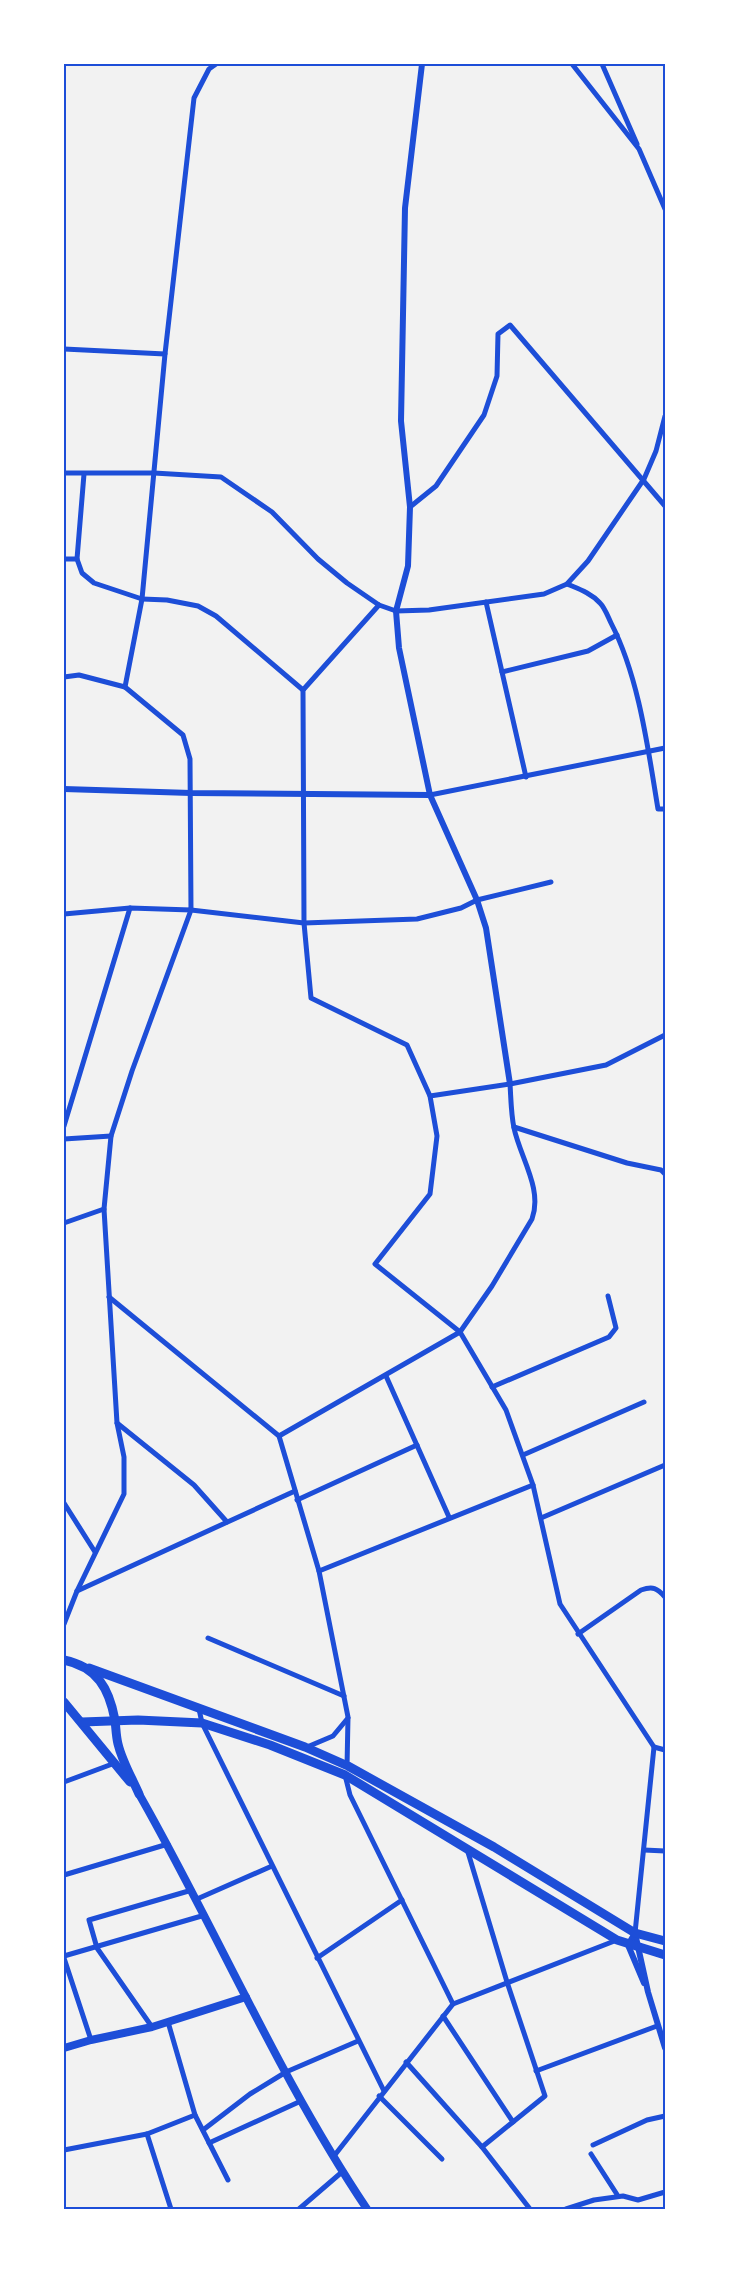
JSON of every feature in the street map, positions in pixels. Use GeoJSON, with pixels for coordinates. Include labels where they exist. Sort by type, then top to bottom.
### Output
{"type":"FeatureCollection","features":[{"type":"Feature","properties":{"kind":"main road"},"geometry":{"type":"LineString","coordinates":[[64,1660],[305,1747],[617,1940],[665,1955]]}},
{"type":"Feature","properties":{"kind":"main road"},"geometry":{"type":"LineString","coordinates":[[89,1668],[105,1689],[111,1704],[117,1742],[139,1794],[168,1844],[246,1998],[301,2101],[342,2172],[367,2209]]}},
{"type":"Feature","properties":{"kind":"main road"},"geometry":{"type":"LineString","coordinates":[[64,1702],[139,1794]]}},
{"type":"Feature","properties":{"kind":"main road"},"geometry":{"type":"LineString","coordinates":[[82,1722],[115,1720],[202,1723],[346,1771],[494,1847],[635,1933],[665,1941]]}},
{"type":"Feature","properties":{"kind":"main road"},"geometry":{"type":"LineString","coordinates":[[64,2048],[152,2027],[246,1998]]}},
{"type":"Feature","properties":{"kind":"street"},"geometry":{"type":"LineString","coordinates":[[125,687],[142,599],[165,354],[194,98],[209,69],[216,64]]}},
{"type":"Feature","properties":{"kind":"street"},"geometry":{"type":"LineString","coordinates":[[279,1436],[460,1332],[492,1286],[532,1218],[536,1207],[534,1188],[514,1127],[510,1084],[486,928],[477,900],[430,795],[399,648],[396,611],[408,566],[410,507],[401,422],[405,208],[422,64]]}},
{"type":"Feature","properties":{"kind":"street"},"geometry":{"type":"LineString","coordinates":[[572,64],[639,149]]}},
{"type":"Feature","properties":{"kind":"street"},"geometry":{"type":"LineString","coordinates":[[602,64],[665,209]]}},
{"type":"Feature","properties":{"kind":"street"},"geometry":{"type":"LineString","coordinates":[[410,507],[436,486],[484,415],[497,376],[498,334],[510,325],[644,479],[665,506]]}},
{"type":"Feature","properties":{"kind":"street"},"geometry":{"type":"LineString","coordinates":[[64,349],[165,354]]}},
{"type":"Feature","properties":{"kind":"street"},"geometry":{"type":"LineString","coordinates":[[64,473],[154,473],[221,477],[272,512],[318,559],[347,583],[379,605],[396,611],[429,610],[544,594],[567,584],[588,561],[644,479],[656,451],[665,416]]}},
{"type":"Feature","properties":{"kind":"street"},"geometry":{"type":"LineString","coordinates":[[84,474],[77,559],[82,573],[94,583],[142,599],[167,600],[198,606],[216,616],[303,690]]}},
{"type":"Feature","properties":{"kind":"street"},"geometry":{"type":"LineString","coordinates":[[64,558],[77,559]]}},
{"type":"Feature","properties":{"kind":"street"},"geometry":{"type":"LineString","coordinates":[[567,584],[589,594],[601,604],[617,635],[627,659],[648,752],[658,808],[665,809]]}},
{"type":"Feature","properties":{"kind":"street"},"geometry":{"type":"LineString","coordinates":[[486,602],[526,777]]}},
{"type":"Feature","properties":{"kind":"street"},"geometry":{"type":"LineString","coordinates":[[379,605],[303,690],[304,924],[311,998],[407,1045],[430,1096],[437,1136],[430,1194],[375,1264],[460,1332],[506,1410],[533,1484],[560,1604],[654,1747],[635,1933],[628,1945],[648,1992]]}},
{"type":"Feature","properties":{"kind":"street"},"geometry":{"type":"LineString","coordinates":[[502,672],[588,651],[617,635]]}},
{"type":"Feature","properties":{"kind":"street"},"geometry":{"type":"LineString","coordinates":[[64,677],[79,675],[125,687],[183,735],[190,759],[191,793],[191,910],[132,1071],[111,1136],[104,1210],[117,1423],[124,1456],[124,1494],[76,1591],[64,1624]]}},
{"type":"Feature","properties":{"kind":"street"},"geometry":{"type":"LineString","coordinates":[[64,789],[191,793],[430,795],[665,748]]}},
{"type":"Feature","properties":{"kind":"street"},"geometry":{"type":"LineString","coordinates":[[64,914],[130,908],[191,910],[304,924],[417,918],[461,908],[477,900],[552,882]]}},
{"type":"Feature","properties":{"kind":"street"},"geometry":{"type":"LineString","coordinates":[[64,1126],[130,908]]}},
{"type":"Feature","properties":{"kind":"street"},"geometry":{"type":"LineString","coordinates":[[430,1096],[510,1084],[606,1065],[665,1035]]}},
{"type":"Feature","properties":{"kind":"street"},"geometry":{"type":"LineString","coordinates":[[514,1127],[628,1163],[661,1170],[665,1174]]}},
{"type":"Feature","properties":{"kind":"street"},"geometry":{"type":"LineString","coordinates":[[64,1139],[111,1136]]}},
{"type":"Feature","properties":{"kind":"street"},"geometry":{"type":"LineString","coordinates":[[64,1223],[104,1210]]}},
{"type":"Feature","properties":{"kind":"street"},"geometry":{"type":"LineString","coordinates":[[492,1386],[609,1337],[616,1328],[608,1296]]}},
{"type":"Feature","properties":{"kind":"street"},"geometry":{"type":"LineString","coordinates":[[109,1297],[279,1436],[319,1571],[344,1696],[348,1718],[346,1771],[350,1795],[453,2004]]}},
{"type":"Feature","properties":{"kind":"street"},"geometry":{"type":"LineString","coordinates":[[386,1376],[449,1517]]}},
{"type":"Feature","properties":{"kind":"street"},"geometry":{"type":"LineString","coordinates":[[522,1456],[644,1402]]}},
{"type":"Feature","properties":{"kind":"street"},"geometry":{"type":"LineString","coordinates":[[117,1423],[194,1484],[226,1522]]}},
{"type":"Feature","properties":{"kind":"street"},"geometry":{"type":"LineString","coordinates":[[297,1500],[417,1445]]}},
{"type":"Feature","properties":{"kind":"street"},"geometry":{"type":"LineString","coordinates":[[541,1518],[665,1465]]}},
{"type":"Feature","properties":{"kind":"street"},"geometry":{"type":"LineString","coordinates":[[319,1571],[533,1484]]}},
{"type":"Feature","properties":{"kind":"street"},"geometry":{"type":"LineString","coordinates":[[76,1591],[295,1490]]}},
{"type":"Feature","properties":{"kind":"street"},"geometry":{"type":"LineString","coordinates":[[64,1503],[95,1552]]}},
{"type":"Feature","properties":{"kind":"street"},"geometry":{"type":"LineString","coordinates":[[578,1634],[641,1590],[650,1587],[658,1589],[665,1597]]}},
{"type":"Feature","properties":{"kind":"street"},"geometry":{"type":"LineString","coordinates":[[208,1638],[344,1696]]}},
{"type":"Feature","properties":{"kind":"street"},"geometry":{"type":"LineString","coordinates":[[199,1709],[202,1723],[358,2041],[381,2094],[442,2159]]}},
{"type":"Feature","properties":{"kind":"street"},"geometry":{"type":"LineString","coordinates":[[305,1747],[333,1736],[348,1718]]}},
{"type":"Feature","properties":{"kind":"street"},"geometry":{"type":"LineString","coordinates":[[654,1747],[665,1750]]}},
{"type":"Feature","properties":{"kind":"street"},"geometry":{"type":"LineString","coordinates":[[64,1782],[115,1764],[122,1757]]}},
{"type":"Feature","properties":{"kind":"street"},"geometry":{"type":"LineString","coordinates":[[64,1875],[168,1844]]}},
{"type":"Feature","properties":{"kind":"street"},"geometry":{"type":"LineString","coordinates":[[466,1848],[507,1982],[545,2096],[482,2148]]}},
{"type":"Feature","properties":{"kind":"street"},"geometry":{"type":"LineString","coordinates":[[644,1850],[665,1851]]}},
{"type":"Feature","properties":{"kind":"street"},"geometry":{"type":"LineString","coordinates":[[197,1900],[272,1866]]}},
{"type":"Feature","properties":{"kind":"street"},"geometry":{"type":"LineString","coordinates":[[152,2027],[97,1948],[89,1920],[192,1890]]}},
{"type":"Feature","properties":{"kind":"street"},"geometry":{"type":"LineString","coordinates":[[317,1958],[402,1900]]}},
{"type":"Feature","properties":{"kind":"street"},"geometry":{"type":"LineString","coordinates":[[92,2040],[64,1957],[205,1915]]}},
{"type":"Feature","properties":{"kind":"street"},"geometry":{"type":"LineString","coordinates":[[635,1933],[640,1948],[648,1992],[665,2048]]}},
{"type":"Feature","properties":{"kind":"street"},"geometry":{"type":"LineString","coordinates":[[334,2156],[453,2004],[617,1940]]}},
{"type":"Feature","properties":{"kind":"street"},"geometry":{"type":"LineString","coordinates":[[442,2016],[513,2122]]}},
{"type":"Feature","properties":{"kind":"street"},"geometry":{"type":"LineString","coordinates":[[168,2022],[195,2115],[228,2180]]}},
{"type":"Feature","properties":{"kind":"street"},"geometry":{"type":"LineString","coordinates":[[536,2071],[657,2026]]}},
{"type":"Feature","properties":{"kind":"street"},"geometry":{"type":"LineString","coordinates":[[203,2130],[250,2094],[286,2072],[358,2041]]}},
{"type":"Feature","properties":{"kind":"street"},"geometry":{"type":"LineString","coordinates":[[406,2062],[482,2148],[530,2209]]}},
{"type":"Feature","properties":{"kind":"street"},"geometry":{"type":"LineString","coordinates":[[209,2143],[301,2101]]}},
{"type":"Feature","properties":{"kind":"street"},"geometry":{"type":"LineString","coordinates":[[64,2150],[147,2134],[195,2115]]}},
{"type":"Feature","properties":{"kind":"street"},"geometry":{"type":"LineString","coordinates":[[593,2145],[647,2120],[665,2116]]}},
{"type":"Feature","properties":{"kind":"street"},"geometry":{"type":"LineString","coordinates":[[147,2134],[171,2209]]}},
{"type":"Feature","properties":{"kind":"street"},"geometry":{"type":"LineString","coordinates":[[592,2154],[618,2196]]}},
{"type":"Feature","properties":{"kind":"street"},"geometry":{"type":"LineString","coordinates":[[299,2209],[342,2172]]}},
{"type":"Feature","properties":{"kind":"street"},"geometry":{"type":"LineString","coordinates":[[566,2209],[594,2200],[623,2196],[638,2200],[665,2192]]}}]}
